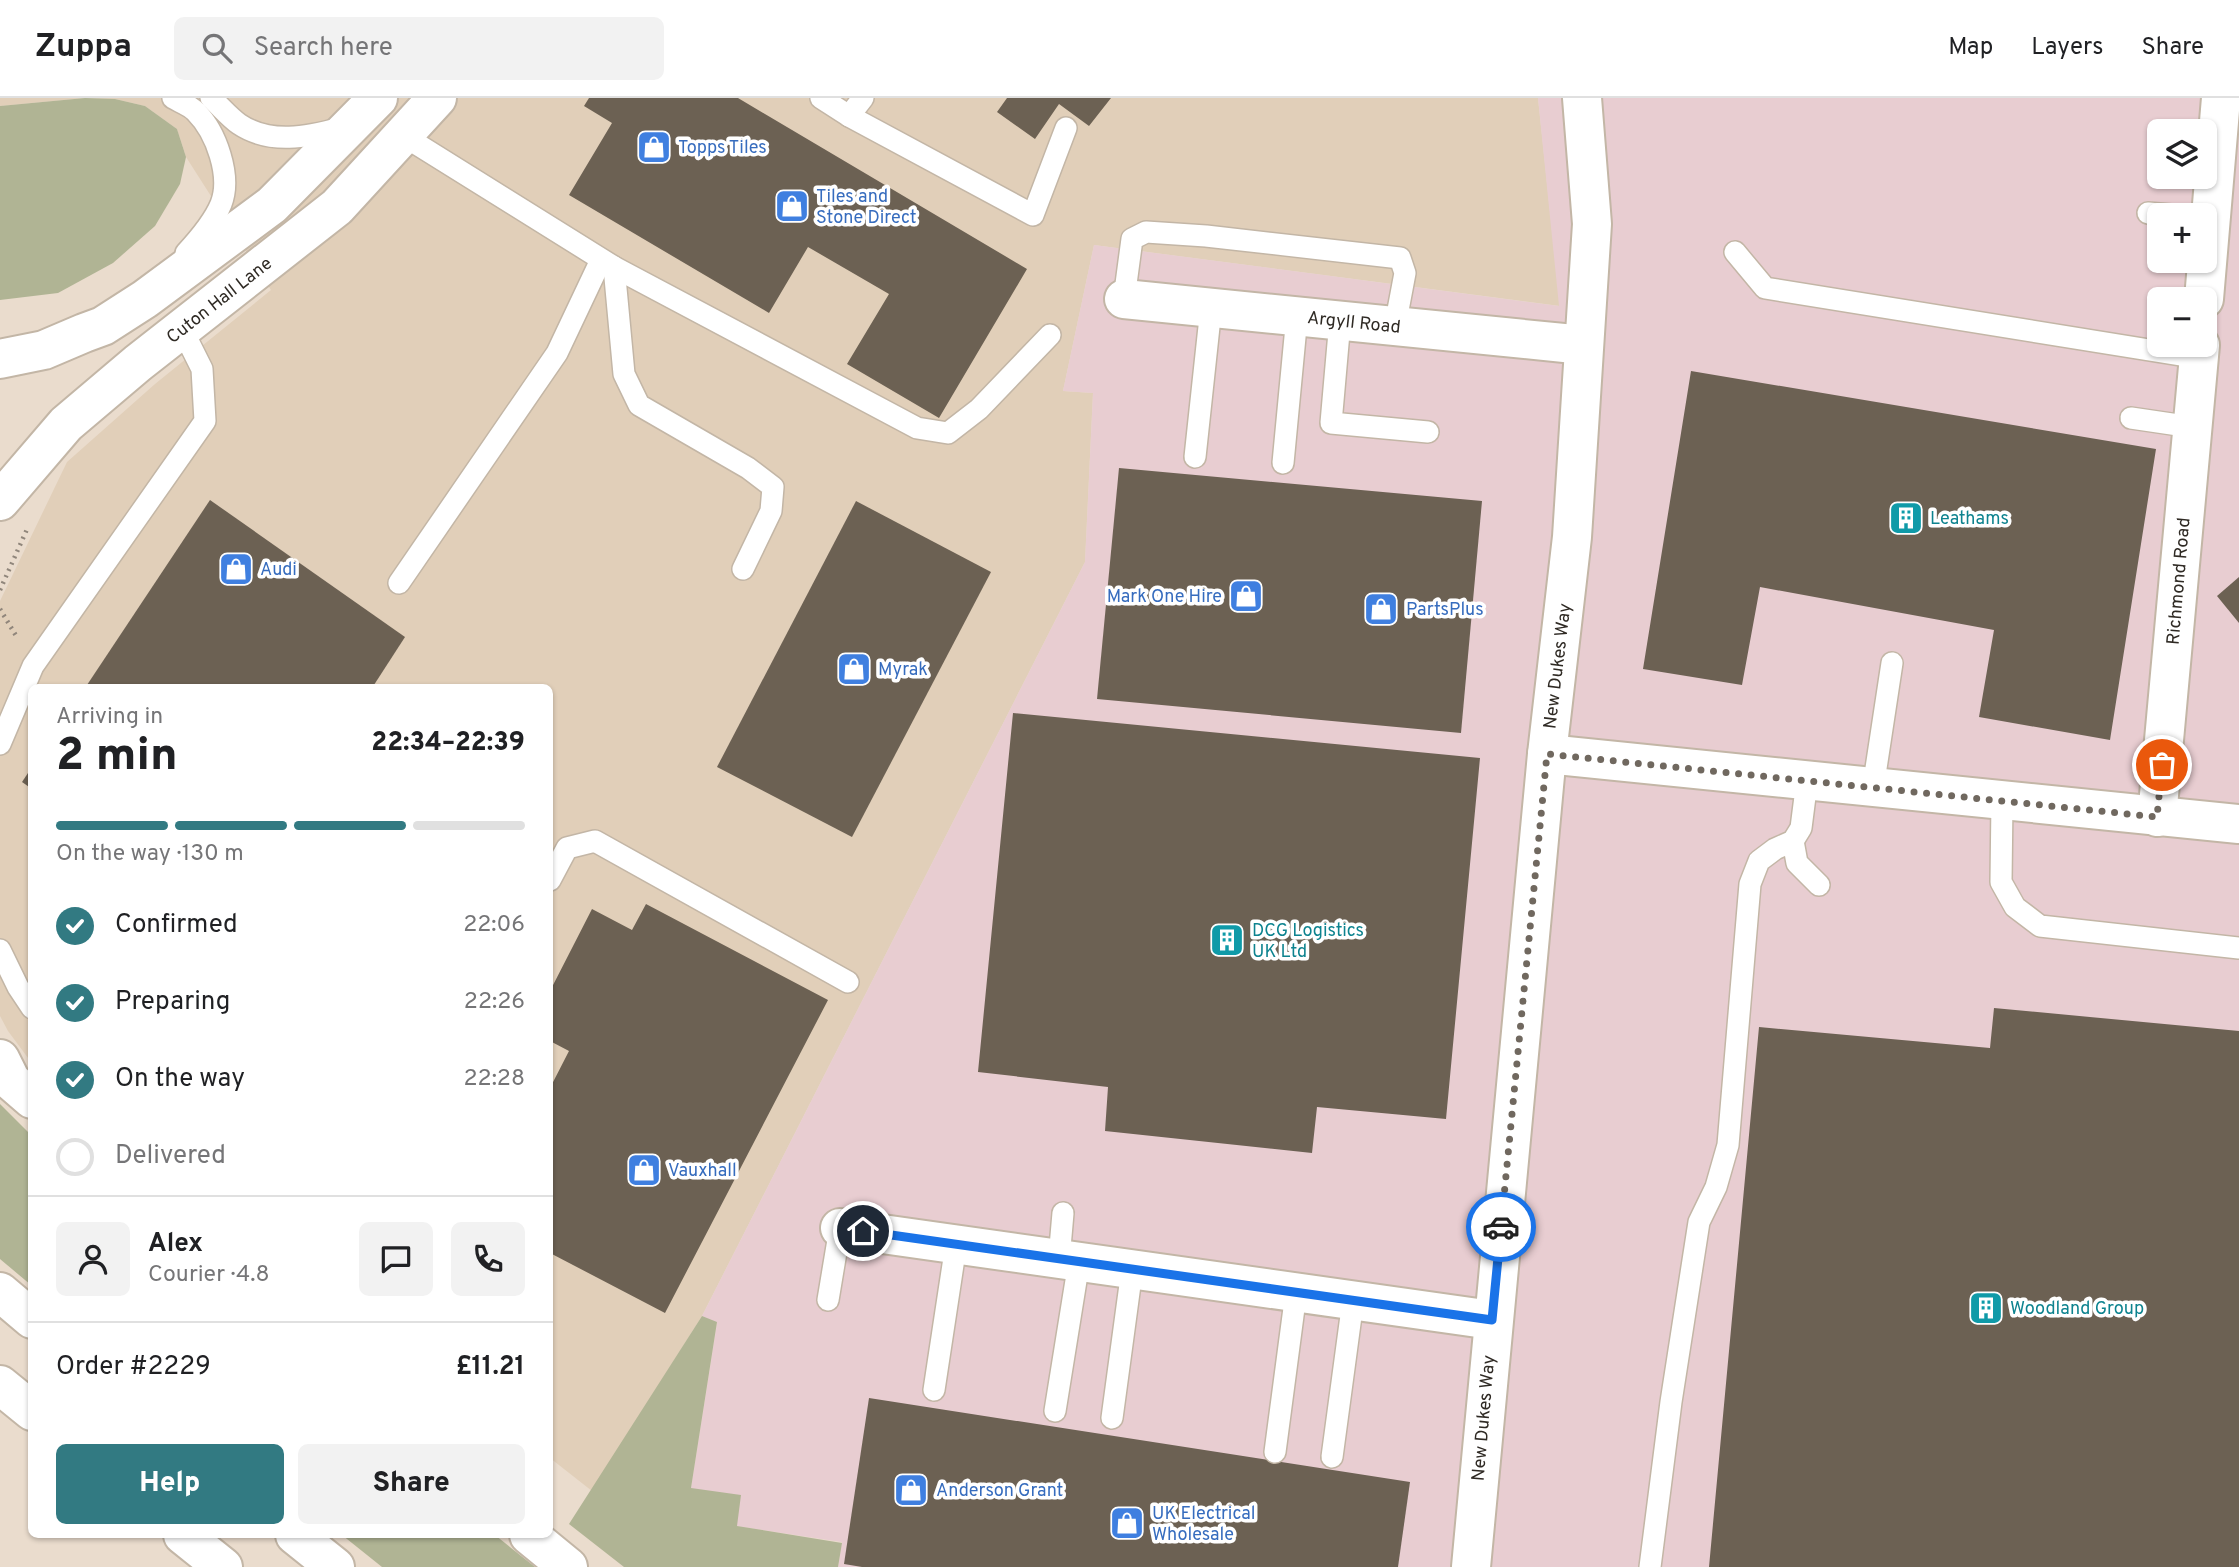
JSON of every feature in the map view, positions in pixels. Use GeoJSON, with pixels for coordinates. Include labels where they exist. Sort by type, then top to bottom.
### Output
{"type":"FeatureCollection","features":[{"type":"Feature","properties":{"kind":"street","name":"Cuton Hall Lane"},"geometry":{"type":"LineString","coordinates":[[0,501],[66,424],[337,207],[437,98]]}},
{"type":"Feature","properties":{"kind":"street","name":"New Dukes Way"},"geometry":{"type":"LineString","coordinates":[[1471,1567],[1547,754],[1572,537],[1592,224],[1582,98]]}},
{"type":"Feature","properties":{"kind":"street"},"geometry":{"type":"LineString","coordinates":[[2210,203],[2221,98]]}},
{"type":"Feature","properties":{"kind":"street"},"geometry":{"type":"LineString","coordinates":[[0,359],[44,350],[93,330],[145,299],[272,205],[366,111]]}},
{"type":"Feature","properties":{"kind":"street","name":"Argyll Road"},"geometry":{"type":"LineString","coordinates":[[1124,299],[1584,345]]}},
{"type":"Feature","properties":{"kind":"street","name":"Richmond Road"},"geometry":{"type":"LineString","coordinates":[[2157,817],[2198,357]]}},
{"type":"Feature","properties":{"kind":"street"},"geometry":{"type":"LineString","coordinates":[[1547,754],[2239,824]]}},
{"type":"Feature","properties":{"kind":"street"},"geometry":{"type":"LineString","coordinates":[[0,1059],[11,1081],[28,1096]]}},
{"type":"Feature","properties":{"kind":"street"},"geometry":{"type":"LineString","coordinates":[[840,1228],[1492,1320]]}},
{"type":"Feature","properties":{"kind":"street"},"geometry":{"type":"LineString","coordinates":[[0,1292],[28,1315]]}},
{"type":"Feature","properties":{"kind":"street"},"geometry":{"type":"LineString","coordinates":[[0,1385],[28,1408]]}},
{"type":"Feature","properties":{"kind":"street"},"geometry":{"type":"LineString","coordinates":[[187,1538],[223,1567]]}},
{"type":"Feature","properties":{"kind":"street"},"geometry":{"type":"LineString","coordinates":[[299,1538],[335,1567]]}},
{"type":"Feature","properties":{"kind":"street"},"geometry":{"type":"LineString","coordinates":[[533,1538],[568,1567]]}},
{"type":"Feature","properties":{"kind":"lane"},"geometry":{"type":"LineString","coordinates":[[145,299],[197,241],[222,203],[225,174],[216,140],[196,110],[173,98]]}},
{"type":"Feature","properties":{"kind":"lane"},"geometry":{"type":"LineString","coordinates":[[211,98],[240,125],[278,139],[313,136],[366,111]]}},
{"type":"Feature","properties":{"kind":"lane"},"geometry":{"type":"LineString","coordinates":[[821,98],[849,116],[1033,215],[1066,128]]}},
{"type":"Feature","properties":{"kind":"lane"},"geometry":{"type":"LineString","coordinates":[[849,116],[863,98]]}},
{"type":"Feature","properties":{"kind":"lane"},"geometry":{"type":"LineString","coordinates":[[404,136],[607,263],[918,428],[948,433],[979,409],[1050,335]]}},
{"type":"Feature","properties":{"kind":"lane"},"geometry":{"type":"LineString","coordinates":[[1124,299],[1132,239],[1146,232],[1206,236],[1400,258],[1405,273],[1395,326]]}},
{"type":"Feature","properties":{"kind":"lane"},"geometry":{"type":"LineString","coordinates":[[1735,252],[1765,288],[2147,343]]}},
{"type":"Feature","properties":{"kind":"lane"},"geometry":{"type":"LineString","coordinates":[[607,263],[624,374],[639,405],[748,468],[773,487],[771,511],[743,569]]}},
{"type":"Feature","properties":{"kind":"lane"},"geometry":{"type":"LineString","coordinates":[[399,583],[557,353],[607,263]]}},
{"type":"Feature","properties":{"kind":"lane"},"geometry":{"type":"LineString","coordinates":[[1195,457],[1211,308]]}},
{"type":"Feature","properties":{"kind":"lane"},"geometry":{"type":"LineString","coordinates":[[1283,463],[1297,316]]}},
{"type":"Feature","properties":{"kind":"lane"},"geometry":{"type":"LineString","coordinates":[[1340,321],[1331,423],[1427,432]]}},
{"type":"Feature","properties":{"kind":"lane"},"geometry":{"type":"LineString","coordinates":[[0,744],[33,666],[205,421],[202,369],[182,329]]}},
{"type":"Feature","properties":{"kind":"lane"},"geometry":{"type":"LineString","coordinates":[[2131,418],[2192,427]]}},
{"type":"Feature","properties":{"kind":"lane"},"geometry":{"type":"LineString","coordinates":[[1874,788],[1892,663]]}},
{"type":"Feature","properties":{"kind":"lane"},"geometry":{"type":"LineString","coordinates":[[1650,1567],[1671,1402],[1699,1222],[1716,1187],[1728,1145],[1750,884],[1759,861],[1775,849],[1793,841],[1801,828],[1807,781]]}},
{"type":"Feature","properties":{"kind":"lane"},"geometry":{"type":"LineString","coordinates":[[2002,801],[2001,882],[2015,907],[2040,926],[2239,948]]}},
{"type":"Feature","properties":{"kind":"lane"},"geometry":{"type":"LineString","coordinates":[[553,866],[558,843],[595,841],[848,982]]}},
{"type":"Feature","properties":{"kind":"lane"},"geometry":{"type":"LineString","coordinates":[[1793,841],[1797,863],[1819,885]]}},
{"type":"Feature","properties":{"kind":"lane"},"geometry":{"type":"LineString","coordinates":[[0,950],[28,1002]]}},
{"type":"Feature","properties":{"kind":"lane"},"geometry":{"type":"LineString","coordinates":[[1055,1411],[1069,1261],[1063,1213]]}},
{"type":"Feature","properties":{"kind":"lane"},"geometry":{"type":"LineString","coordinates":[[828,1300],[840,1228]]}},
{"type":"Feature","properties":{"kind":"lane"},"geometry":{"type":"LineString","coordinates":[[934,1390],[956,1245]]}},
{"type":"Feature","properties":{"kind":"lane"},"geometry":{"type":"LineString","coordinates":[[1112,1418],[1132,1270]]}},
{"type":"Feature","properties":{"kind":"lane"},"geometry":{"type":"LineString","coordinates":[[1275,1452],[1296,1293]]}},
{"type":"Feature","properties":{"kind":"lane"},"geometry":{"type":"LineString","coordinates":[[1332,1457],[1353,1301]]}},
{"type":"Feature","properties":{"kind":"shaded area"},"geometry":{"type":"Polygon","coordinates":[[[0,98],[85,98],[0,106],[0,98]]]}},
{"type":"Feature","properties":{"kind":"shaded area"},"geometry":{"type":"Polygon","coordinates":[[[85,98],[1538,98],[1560,306],[1094,245],[1063,391],[1093,393],[1085,562],[702,1316],[592,1491],[553,1460],[553,684],[28,684],[28,1058],[0,1016],[0,601],[67,462],[155,384],[271,290],[186,157],[177,129],[145,106],[115,99],[85,98]]]}},
{"type":"Feature","properties":{"kind":"shaded area"},"geometry":{"type":"Polygon","coordinates":[[[1538,98],[2239,98],[2239,1567],[838,1567],[842,1542],[736,1526],[691,1488],[717,1323],[702,1316],[1085,562],[1093,393],[1063,391],[1094,245],[1559,306],[1538,98]]]}},
{"type":"Feature","properties":{"kind":"green space"},"geometry":{"type":"Polygon","coordinates":[[[85,98],[115,99],[145,106],[177,129],[186,157],[180,184],[155,226],[113,263],[58,293],[0,300],[0,106],[85,98]]]}},
{"type":"Feature","properties":{"kind":"green space"},"geometry":{"type":"Polygon","coordinates":[[[0,1104],[28,1132],[28,1282],[0,1259],[0,1104]]]}},
{"type":"Feature","properties":{"kind":"green space"},"geometry":{"type":"Polygon","coordinates":[[[702,1316],[717,1322],[691,1488],[741,1495],[737,1526],[842,1543],[838,1567],[624,1567],[569,1524],[702,1316]]]}},
{"type":"Feature","properties":{"kind":"green space"},"geometry":{"type":"Polygon","coordinates":[[[346,1538],[499,1538],[535,1567],[382,1567],[346,1538]]]}},
{"type":"Feature","properties":{"kind":"building"},"geometry":{"type":"Polygon","coordinates":[[[589,98],[738,98],[1027,269],[939,418],[847,364],[889,294],[808,247],[769,313],[569,195],[612,123],[584,106],[589,98]]]}},
{"type":"Feature","properties":{"kind":"building"},"geometry":{"type":"Polygon","coordinates":[[[1007,98],[1111,98],[1089,126],[1059,104],[1035,139],[997,112],[1007,98]]]}},
{"type":"Feature","properties":{"kind":"building","name":"Leathams"},"geometry":{"type":"Polygon","coordinates":[[[1691,371],[2156,449],[2110,740],[1979,717],[1994,630],[1760,587],[1742,685],[1643,669],[1691,371]]]}},
{"type":"Feature","properties":{"kind":"building"},"geometry":{"type":"Polygon","coordinates":[[[1119,468],[1482,501],[1461,733],[1097,699],[1119,468]]]}},
{"type":"Feature","properties":{"kind":"building","name":"Audi"},"geometry":{"type":"Polygon","coordinates":[[[210,500],[405,637],[375,684],[88,684],[210,500]]]}},
{"type":"Feature","properties":{"kind":"building","name":"Myrak"},"geometry":{"type":"Polygon","coordinates":[[[856,501],[991,572],[852,837],[717,767],[856,501]]]}},
{"type":"Feature","properties":{"kind":"building"},"geometry":{"type":"Polygon","coordinates":[[[2239,577],[2239,623],[2217,596],[2239,577]]]}},
{"type":"Feature","properties":{"kind":"building","name":"DCG Logistics UK Ltd"},"geometry":{"type":"Polygon","coordinates":[[[1013,713],[1480,758],[1446,1119],[1317,1107],[1312,1153],[1105,1131],[1108,1087],[978,1072],[1013,713]]]}},
{"type":"Feature","properties":{"kind":"building"},"geometry":{"type":"Polygon","coordinates":[[[28,773],[28,786],[22,782],[28,773]]]}},
{"type":"Feature","properties":{"kind":"building","name":"Vauxhall"},"geometry":{"type":"Polygon","coordinates":[[[646,904],[828,1000],[665,1313],[553,1255],[553,1082],[569,1051],[553,1043],[553,985],[592,909],[632,930],[646,904]]]}},
{"type":"Feature","properties":{"kind":"building","name":"Woodland Group"},"geometry":{"type":"Polygon","coordinates":[[[1994,1008],[2239,1031],[2239,1567],[1709,1567],[1759,1027],[1990,1048],[1994,1008]]]}},
{"type":"Feature","properties":{"kind":"building"},"geometry":{"type":"Polygon","coordinates":[[[869,1398],[1410,1482],[1398,1567],[862,1567],[844,1564],[869,1398]]]}},
{"type":"Feature","properties":{"kind":"way so far"},"geometry":{"type":"LineString","coordinates":[[1501,1227],[1547,754],[2157,817],[2162,765]]}},
{"type":"Feature","properties":{"kind":"place","name":"Topps Tiles"},"geometry":{"type":"Point","coordinates":[654,147]}},
{"type":"Feature","properties":{"kind":"place","name":"Tiles and Stone Direct"},"geometry":{"type":"Point","coordinates":[792,206]}},
{"type":"Feature","properties":{"kind":"place","name":"Leathams"},"geometry":{"type":"Point","coordinates":[1906,518]}},
{"type":"Feature","properties":{"kind":"place","name":"Audi"},"geometry":{"type":"Point","coordinates":[236,569]}},
{"type":"Feature","properties":{"kind":"place","name":"Mark One Hire"},"geometry":{"type":"Point","coordinates":[1246,596]}},
{"type":"Feature","properties":{"kind":"place","name":"PartsPlus"},"geometry":{"type":"Point","coordinates":[1381,609]}},
{"type":"Feature","properties":{"kind":"place","name":"Myrak"},"geometry":{"type":"Point","coordinates":[854,669]}},
{"type":"Feature","properties":{"kind":"place","name":"DCG Logistics UK Ltd"},"geometry":{"type":"Point","coordinates":[1227,940]}},
{"type":"Feature","properties":{"kind":"place","name":"Vauxhall"},"geometry":{"type":"Point","coordinates":[644,1170]}},
{"type":"Feature","properties":{"kind":"place","name":"Woodland Group"},"geometry":{"type":"Point","coordinates":[1986,1308]}},
{"type":"Feature","properties":{"kind":"place","name":"Anderson Grant"},"geometry":{"type":"Point","coordinates":[911,1490]}},
{"type":"Feature","properties":{"kind":"place","name":"UK Electrical Wholesale"},"geometry":{"type":"Point","coordinates":[1127,1523]}},
{"type":"Feature","properties":{"kind":"route"},"geometry":{"type":"LineString","coordinates":[[863,1231],[1492,1320],[1501,1227]]}}]}
